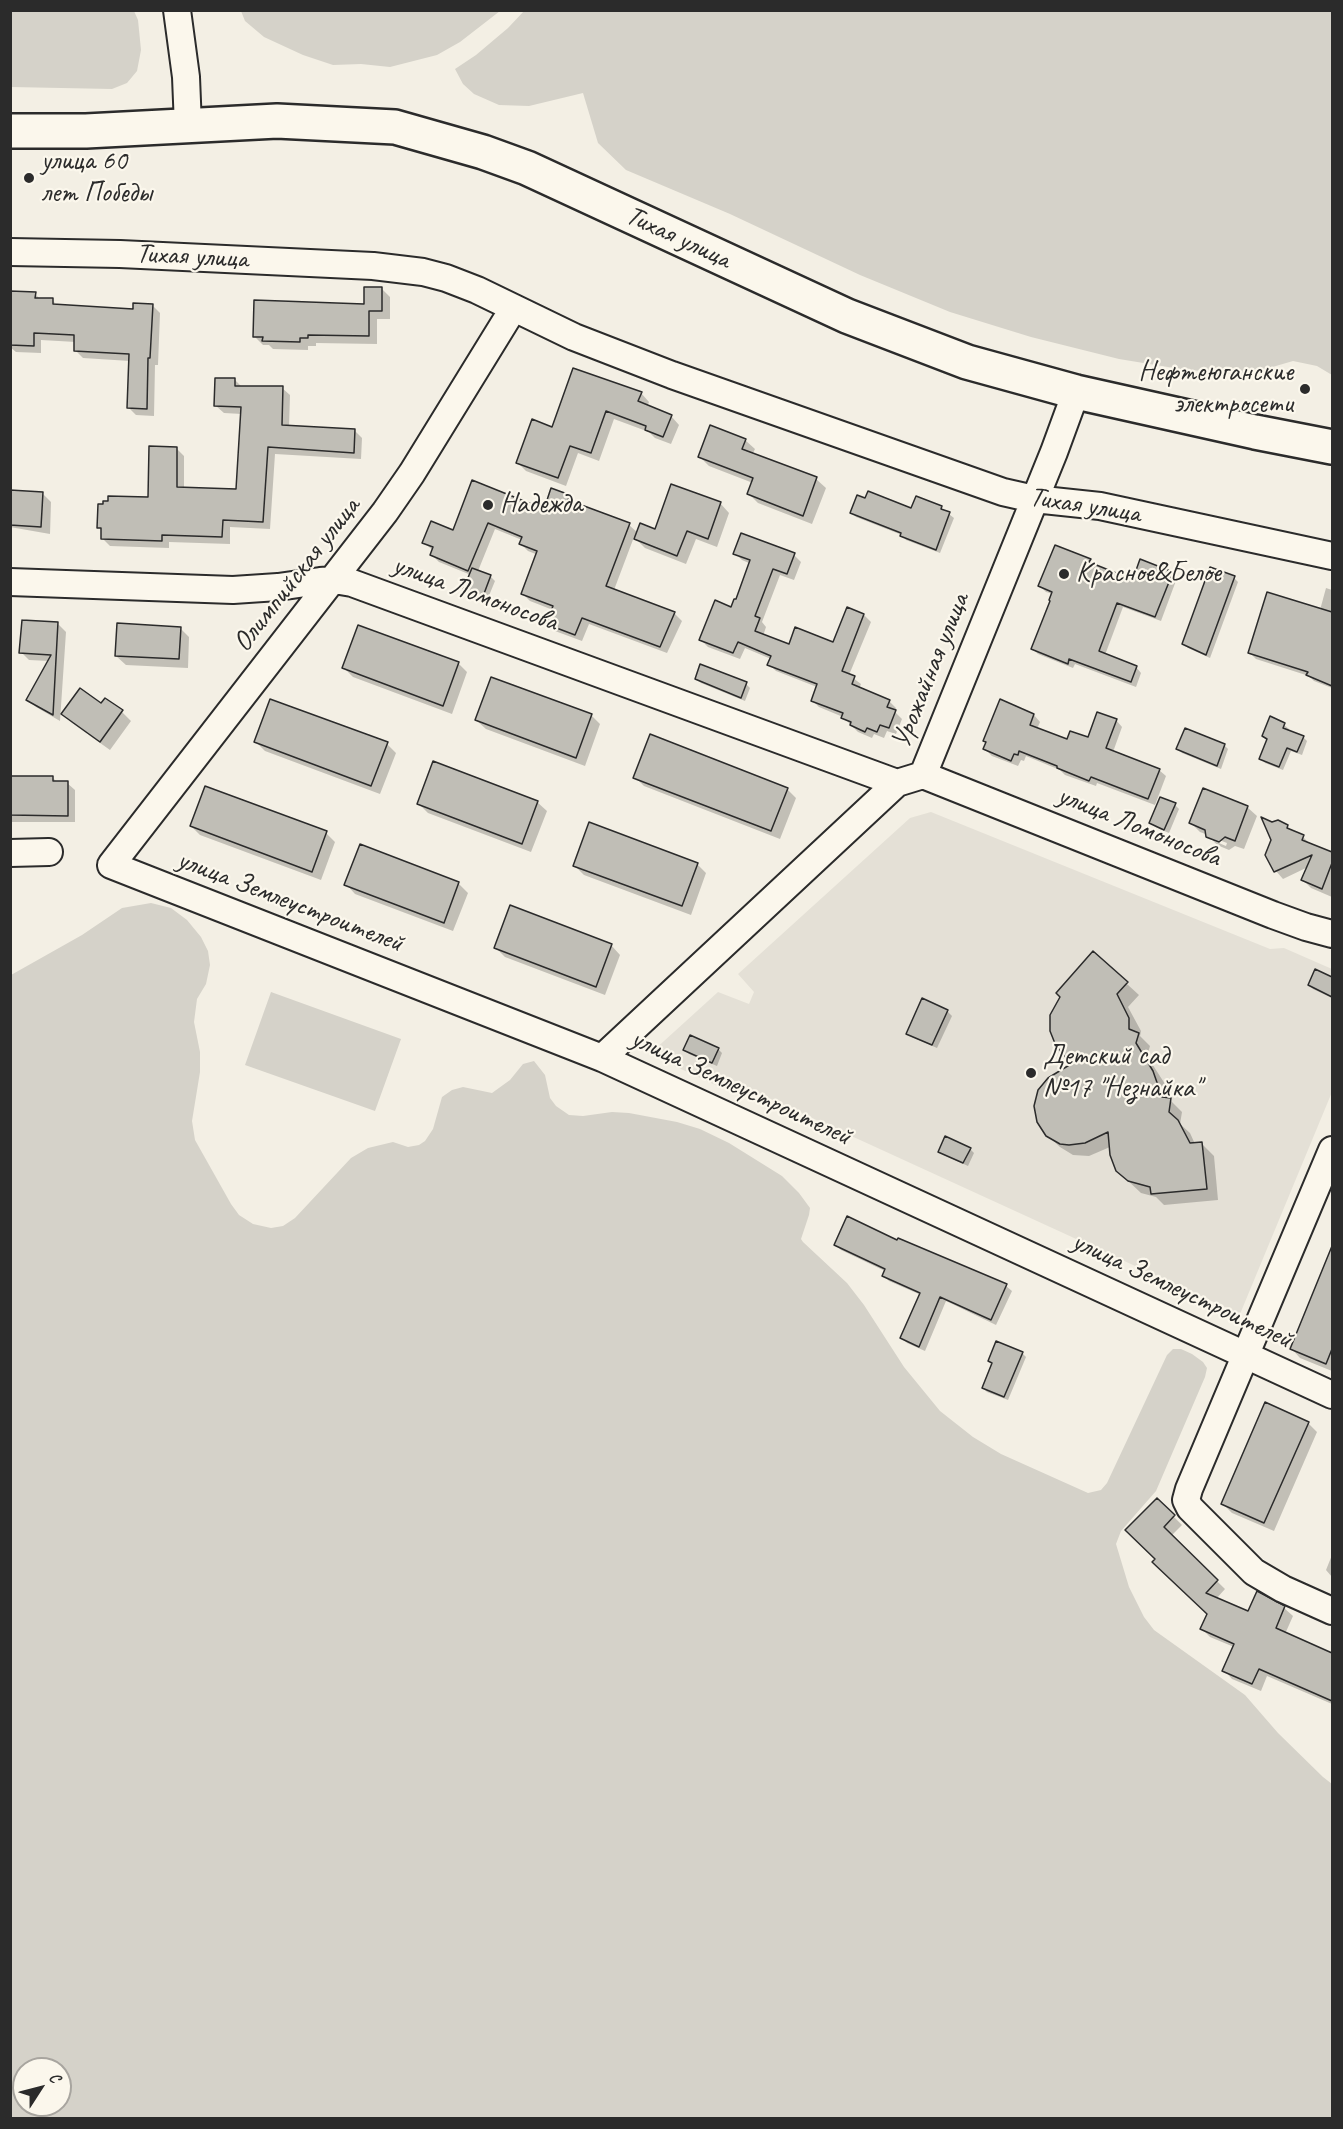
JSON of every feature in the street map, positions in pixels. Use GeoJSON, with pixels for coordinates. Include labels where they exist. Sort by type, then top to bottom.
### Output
{"type":"FeatureCollection","features":[{"type":"Feature","properties":{"kind":"main road","name":"Тихая улица"},"geometry":{"type":"LineString","coordinates":[[10,131],[58,132],[277,121],[395,127],[434,136],[527,168],[847,316],[968,362],[1076,392],[1332,447]]}},
{"type":"Feature","properties":{"kind":"street"},"geometry":{"type":"LineString","coordinates":[[177,10],[186,77],[188,126]]}},
{"type":"Feature","properties":{"kind":"street","name":"Тихая улица"},"geometry":{"type":"LineString","coordinates":[[10,252],[143,255],[398,268],[446,278],[477,290],[574,337],[672,375],[1003,492],[1034,500],[1100,506],[1332,556]]}},
{"type":"Feature","properties":{"kind":"street","name":"Олимпийская улица"},"geometry":{"type":"LineString","coordinates":[[111,865],[385,512],[412,473],[513,309]]}},
{"type":"Feature","properties":{"kind":"street","name":"Урожайная улица"},"geometry":{"type":"LineString","coordinates":[[602,1058],[897,783],[923,775],[1076,392]]}},
{"type":"Feature","properties":{"kind":"street","name":"улица Ломоносова"},"geometry":{"type":"LineString","coordinates":[[10,582],[233,590],[334,580],[368,588],[897,783]]}},
{"type":"Feature","properties":{"kind":"street","name":"улица Ломоносова"},"geometry":{"type":"LineString","coordinates":[[923,775],[1262,910],[1306,927],[1332,934]]}},
{"type":"Feature","properties":{"kind":"street"},"geometry":{"type":"LineString","coordinates":[[10,853],[49,852]]}},
{"type":"Feature","properties":{"kind":"street","name":"улица Землеустроителей"},"geometry":{"type":"LineString","coordinates":[[111,865],[602,1058],[1332,1395]]}},
{"type":"Feature","properties":{"kind":"street"},"geometry":{"type":"LineString","coordinates":[[1332,1150],[1186,1500],[1190,1508],[1254,1572],[1273,1585],[1332,1611]]}},
{"type":"Feature","properties":{"kind":"shaded area"},"geometry":{"type":"Polygon","coordinates":[[[11,10],[134,11],[138,20],[141,50],[137,71],[127,83],[112,89],[11,87],[11,10]]]}},
{"type":"Feature","properties":{"kind":"shaded area"},"geometry":{"type":"Polygon","coordinates":[[[241,10],[500,11],[460,42],[437,55],[390,67],[361,64],[333,65],[303,55],[264,37],[245,21],[241,10]]]}},
{"type":"Feature","properties":{"kind":"shaded area"},"geometry":{"type":"Polygon","coordinates":[[[524,11],[1332,11],[1332,375],[1317,366],[1293,361],[1245,375],[1180,369],[1119,359],[1031,337],[950,312],[860,275],[730,214],[626,170],[598,143],[583,93],[529,106],[499,105],[474,94],[463,84],[455,69],[476,55],[524,11]]]}},
{"type":"Feature","properties":{"kind":"shaded area","name":"Детский сад №17 \"Незнайка\""},"geometry":{"type":"Polygon","coordinates":[[[931,812],[1270,949],[1284,948],[1332,969],[1332,1092],[1240,1314],[740,1085],[722,1088],[655,1057],[653,1051],[718,992],[749,1004],[754,992],[738,974],[910,818],[931,812]]]}},
{"type":"Feature","properties":{"kind":"shaded area"},"geometry":{"type":"Polygon","coordinates":[[[151,903],[171,908],[187,920],[201,937],[208,951],[210,965],[206,984],[197,999],[194,1022],[200,1052],[200,1072],[192,1121],[195,1140],[231,1204],[239,1215],[253,1224],[271,1228],[283,1226],[295,1218],[351,1158],[368,1148],[393,1142],[408,1147],[425,1141],[433,1129],[442,1097],[452,1090],[463,1087],[492,1093],[510,1080],[523,1064],[534,1061],[545,1075],[550,1098],[556,1106],[569,1115],[629,1113],[677,1122],[700,1129],[729,1143],[782,1176],[810,1208],[801,1239],[803,1242],[847,1283],[904,1367],[940,1411],[973,1437],[1001,1454],[1088,1493],[1101,1490],[1107,1483],[1167,1355],[1173,1349],[1181,1349],[1203,1362],[1207,1368],[1205,1377],[1156,1491],[1121,1531],[1116,1544],[1129,1587],[1144,1617],[1154,1630],[1245,1695],[1278,1733],[1332,1784],[1332,2118],[11,2118],[11,975],[82,935],[122,908],[151,903]]]}},
{"type":"Feature","properties":{"kind":"shaded area"},"geometry":{"type":"Polygon","coordinates":[[[271,992],[401,1039],[375,1111],[245,1065],[271,992]]]}},
{"type":"Feature","properties":{"kind":"building"},"geometry":{"type":"Polygon","coordinates":[[[364,287],[382,287],[382,311],[369,311],[369,336],[308,335],[308,338],[300,338],[300,342],[262,341],[263,337],[253,337],[254,300],[364,304],[364,287]]]}},
{"type":"Feature","properties":{"kind":"building"},"geometry":{"type":"Polygon","coordinates":[[[10,291],[36,292],[35,298],[53,298],[53,304],[133,309],[133,303],[153,304],[150,358],[148,358],[147,409],[127,408],[129,354],[74,351],[74,335],[34,333],[34,346],[10,345],[10,291]]]}},
{"type":"Feature","properties":{"kind":"building"},"geometry":{"type":"Polygon","coordinates":[[[573,368],[642,392],[638,401],[672,415],[663,437],[645,430],[646,426],[606,411],[591,453],[570,446],[558,478],[516,463],[532,419],[552,427],[573,368]]]}},
{"type":"Feature","properties":{"kind":"building"},"geometry":{"type":"Polygon","coordinates":[[[215,378],[235,378],[235,386],[283,386],[282,425],[355,429],[354,453],[268,447],[263,522],[223,520],[222,537],[162,535],[162,541],[101,539],[101,528],[97,528],[98,504],[108,501],[108,496],[148,497],[149,446],[177,447],[177,487],[236,489],[241,407],[214,406],[215,378]]]}},
{"type":"Feature","properties":{"kind":"building"},"geometry":{"type":"Polygon","coordinates":[[[710,425],[746,439],[742,449],[817,477],[803,516],[747,494],[753,478],[698,457],[710,425]]]}},
{"type":"Feature","properties":{"kind":"building"},"geometry":{"type":"Polygon","coordinates":[[[472,480],[544,509],[551,488],[570,495],[568,500],[630,523],[606,586],[675,612],[660,647],[582,618],[575,635],[546,624],[553,606],[521,594],[537,551],[519,544],[522,537],[488,523],[468,571],[430,555],[433,547],[422,543],[431,521],[453,530],[472,480]]]}},
{"type":"Feature","properties":{"kind":"building"},"geometry":{"type":"Polygon","coordinates":[[[671,484],[721,502],[708,539],[687,531],[677,556],[634,539],[640,523],[655,529],[671,484]]]}},
{"type":"Feature","properties":{"kind":"building"},"geometry":{"type":"Polygon","coordinates":[[[10,490],[43,492],[41,527],[10,525],[10,490]]]}},
{"type":"Feature","properties":{"kind":"building"},"geometry":{"type":"Polygon","coordinates":[[[868,491],[911,508],[916,496],[942,506],[941,509],[950,512],[936,550],[850,513],[857,495],[865,498],[868,491]]]}},
{"type":"Feature","properties":{"kind":"building"},"geometry":{"type":"Polygon","coordinates":[[[741,533],[795,553],[787,574],[773,569],[755,616],[760,618],[755,631],[789,644],[795,627],[833,642],[847,607],[864,614],[842,671],[855,676],[852,684],[890,700],[887,707],[896,710],[889,728],[880,725],[877,732],[867,728],[865,732],[850,725],[851,722],[841,718],[843,713],[811,701],[817,684],[767,665],[771,656],[738,642],[733,653],[699,640],[715,600],[731,607],[736,599],[750,560],[733,554],[741,533]]]}},
{"type":"Feature","properties":{"kind":"building"},"geometry":{"type":"Polygon","coordinates":[[[1055,545],[1091,559],[1089,562],[1126,577],[1127,573],[1134,576],[1140,559],[1173,572],[1155,617],[1117,603],[1099,651],[1137,666],[1131,682],[1069,659],[1068,664],[1031,649],[1050,601],[1052,592],[1038,586],[1055,545]]]}},
{"type":"Feature","properties":{"kind":"building"},"geometry":{"type":"Polygon","coordinates":[[[1210,567],[1235,576],[1206,655],[1182,644],[1210,567]]]}},
{"type":"Feature","properties":{"kind":"building"},"geometry":{"type":"Polygon","coordinates":[[[472,568],[491,575],[482,599],[462,592],[472,568]]]}},
{"type":"Feature","properties":{"kind":"building"},"geometry":{"type":"Polygon","coordinates":[[[1267,592],[1332,612],[1332,686],[1306,675],[1308,672],[1248,653],[1267,592]]]}},
{"type":"Feature","properties":{"kind":"building"},"geometry":{"type":"Polygon","coordinates":[[[22,620],[58,622],[53,715],[26,700],[51,655],[19,653],[22,620]]]}},
{"type":"Feature","properties":{"kind":"building"},"geometry":{"type":"Polygon","coordinates":[[[117,623],[181,627],[179,659],[115,656],[117,623]]]}},
{"type":"Feature","properties":{"kind":"building"},"geometry":{"type":"Polygon","coordinates":[[[358,625],[459,662],[443,706],[342,668],[358,625]]]}},
{"type":"Feature","properties":{"kind":"building"},"geometry":{"type":"Polygon","coordinates":[[[700,664],[747,682],[741,698],[695,679],[700,664]]]}},
{"type":"Feature","properties":{"kind":"building"},"geometry":{"type":"Polygon","coordinates":[[[491,677],[592,714],[576,758],[475,720],[491,677]]]}},
{"type":"Feature","properties":{"kind":"building"},"geometry":{"type":"Polygon","coordinates":[[[80,688],[101,703],[105,698],[123,710],[100,742],[61,714],[80,688]]]}},
{"type":"Feature","properties":{"kind":"building"},"geometry":{"type":"Polygon","coordinates":[[[270,699],[388,742],[371,786],[254,742],[270,699]]]}},
{"type":"Feature","properties":{"kind":"building"},"geometry":{"type":"Polygon","coordinates":[[[1000,699],[1034,714],[1030,725],[1067,739],[1070,731],[1088,737],[1097,712],[1117,719],[1106,748],[1160,769],[1148,799],[1091,777],[1089,781],[1019,751],[1018,755],[1014,754],[1011,761],[983,749],[986,742],[983,741],[1000,699]]]}},
{"type":"Feature","properties":{"kind":"building"},"geometry":{"type":"Polygon","coordinates":[[[1270,716],[1285,723],[1283,728],[1304,736],[1297,752],[1287,748],[1279,767],[1259,759],[1267,739],[1262,736],[1270,716]]]}},
{"type":"Feature","properties":{"kind":"building"},"geometry":{"type":"Polygon","coordinates":[[[1185,728],[1225,744],[1217,766],[1176,749],[1185,728]]]}},
{"type":"Feature","properties":{"kind":"building"},"geometry":{"type":"Polygon","coordinates":[[[650,734],[788,788],[771,831],[633,778],[650,734]]]}},
{"type":"Feature","properties":{"kind":"building"},"geometry":{"type":"Polygon","coordinates":[[[433,761],[538,801],[522,844],[417,804],[433,761]]]}},
{"type":"Feature","properties":{"kind":"building"},"geometry":{"type":"Polygon","coordinates":[[[10,776],[53,776],[53,781],[68,781],[68,816],[10,815],[10,776]]]}},
{"type":"Feature","properties":{"kind":"building"},"geometry":{"type":"Polygon","coordinates":[[[205,786],[327,831],[312,872],[190,826],[205,786]]]}},
{"type":"Feature","properties":{"kind":"building"},"geometry":{"type":"Polygon","coordinates":[[[1203,788],[1248,806],[1235,841],[1225,837],[1219,842],[1206,837],[1205,830],[1189,823],[1203,788]]]}},
{"type":"Feature","properties":{"kind":"building"},"geometry":{"type":"Polygon","coordinates":[[[1160,797],[1176,803],[1164,830],[1149,823],[1160,797]]]}},
{"type":"Feature","properties":{"kind":"building"},"geometry":{"type":"Polygon","coordinates":[[[1261,817],[1272,822],[1278,820],[1288,825],[1287,828],[1304,835],[1302,840],[1332,852],[1332,863],[1322,889],[1301,880],[1312,855],[1274,872],[1265,855],[1271,840],[1261,817]]]}},
{"type":"Feature","properties":{"kind":"building"},"geometry":{"type":"Polygon","coordinates":[[[589,822],[698,863],[682,906],[573,866],[589,822]]]}},
{"type":"Feature","properties":{"kind":"building"},"geometry":{"type":"Polygon","coordinates":[[[360,844],[459,882],[444,923],[344,885],[360,844]]]}},
{"type":"Feature","properties":{"kind":"building"},"geometry":{"type":"Polygon","coordinates":[[[510,905],[612,944],[596,987],[494,948],[510,905]]]}},
{"type":"Feature","properties":{"kind":"building"},"geometry":{"type":"Polygon","coordinates":[[[1093,951],[1128,982],[1117,994],[1129,1018],[1129,1029],[1139,1033],[1136,1043],[1153,1071],[1162,1097],[1171,1098],[1169,1112],[1178,1120],[1190,1143],[1202,1142],[1207,1189],[1151,1194],[1150,1187],[1128,1181],[1116,1171],[1110,1155],[1108,1132],[1085,1143],[1060,1144],[1046,1136],[1037,1122],[1034,1106],[1038,1090],[1048,1078],[1071,1064],[1056,1046],[1050,1031],[1050,1015],[1060,997],[1056,993],[1093,951]]]}},
{"type":"Feature","properties":{"kind":"building"},"geometry":{"type":"Polygon","coordinates":[[[1315,969],[1332,977],[1332,997],[1308,985],[1315,969]]]}},
{"type":"Feature","properties":{"kind":"building"},"geometry":{"type":"Polygon","coordinates":[[[922,998],[948,1010],[932,1045],[906,1034],[922,998]]]}},
{"type":"Feature","properties":{"kind":"building"},"geometry":{"type":"Polygon","coordinates":[[[690,1035],[719,1048],[712,1063],[683,1050],[690,1035]]]}},
{"type":"Feature","properties":{"kind":"building"},"geometry":{"type":"Polygon","coordinates":[[[945,1136],[971,1148],[963,1163],[938,1152],[945,1136]]]}},
{"type":"Feature","properties":{"kind":"building"},"geometry":{"type":"Polygon","coordinates":[[[847,1216],[897,1240],[898,1238],[1007,1284],[991,1320],[940,1297],[919,1347],[900,1338],[920,1293],[882,1276],[885,1269],[834,1245],[847,1216]]]}},
{"type":"Feature","properties":{"kind":"building"},"geometry":{"type":"Polygon","coordinates":[[[1332,1246],[1332,1349],[1326,1364],[1290,1349],[1332,1246]]]}},
{"type":"Feature","properties":{"kind":"building"},"geometry":{"type":"Polygon","coordinates":[[[996,1341],[1023,1352],[1004,1397],[982,1388],[992,1363],[988,1361],[996,1341]]]}},
{"type":"Feature","properties":{"kind":"building"},"geometry":{"type":"Polygon","coordinates":[[[1265,1402],[1309,1422],[1264,1523],[1221,1504],[1265,1402]]]}},
{"type":"Feature","properties":{"kind":"building"},"geometry":{"type":"Polygon","coordinates":[[[1157,1498],[1175,1515],[1164,1527],[1218,1580],[1206,1593],[1248,1611],[1257,1591],[1285,1606],[1276,1628],[1332,1653],[1332,1701],[1259,1669],[1252,1684],[1222,1671],[1234,1644],[1200,1629],[1207,1614],[1152,1562],[1155,1559],[1125,1530],[1157,1498]]]}},
{"type":"Feature","properties":{"kind":"place","name":"улица 60 лет Победы"},"geometry":{"type":"Point","coordinates":[29,178]}},
{"type":"Feature","properties":{"kind":"place","name":"Нефтеюганские электросети"},"geometry":{"type":"Point","coordinates":[1305,389]}},
{"type":"Feature","properties":{"kind":"place","name":"Надежда"},"geometry":{"type":"Point","coordinates":[488,505]}},
{"type":"Feature","properties":{"kind":"place","name":"Красное&Белое"},"geometry":{"type":"Point","coordinates":[1064,574]}},
{"type":"Feature","properties":{"kind":"place","name":"Детский сад №17 \"Незнайка\""},"geometry":{"type":"Point","coordinates":[1031,1073]}}]}
